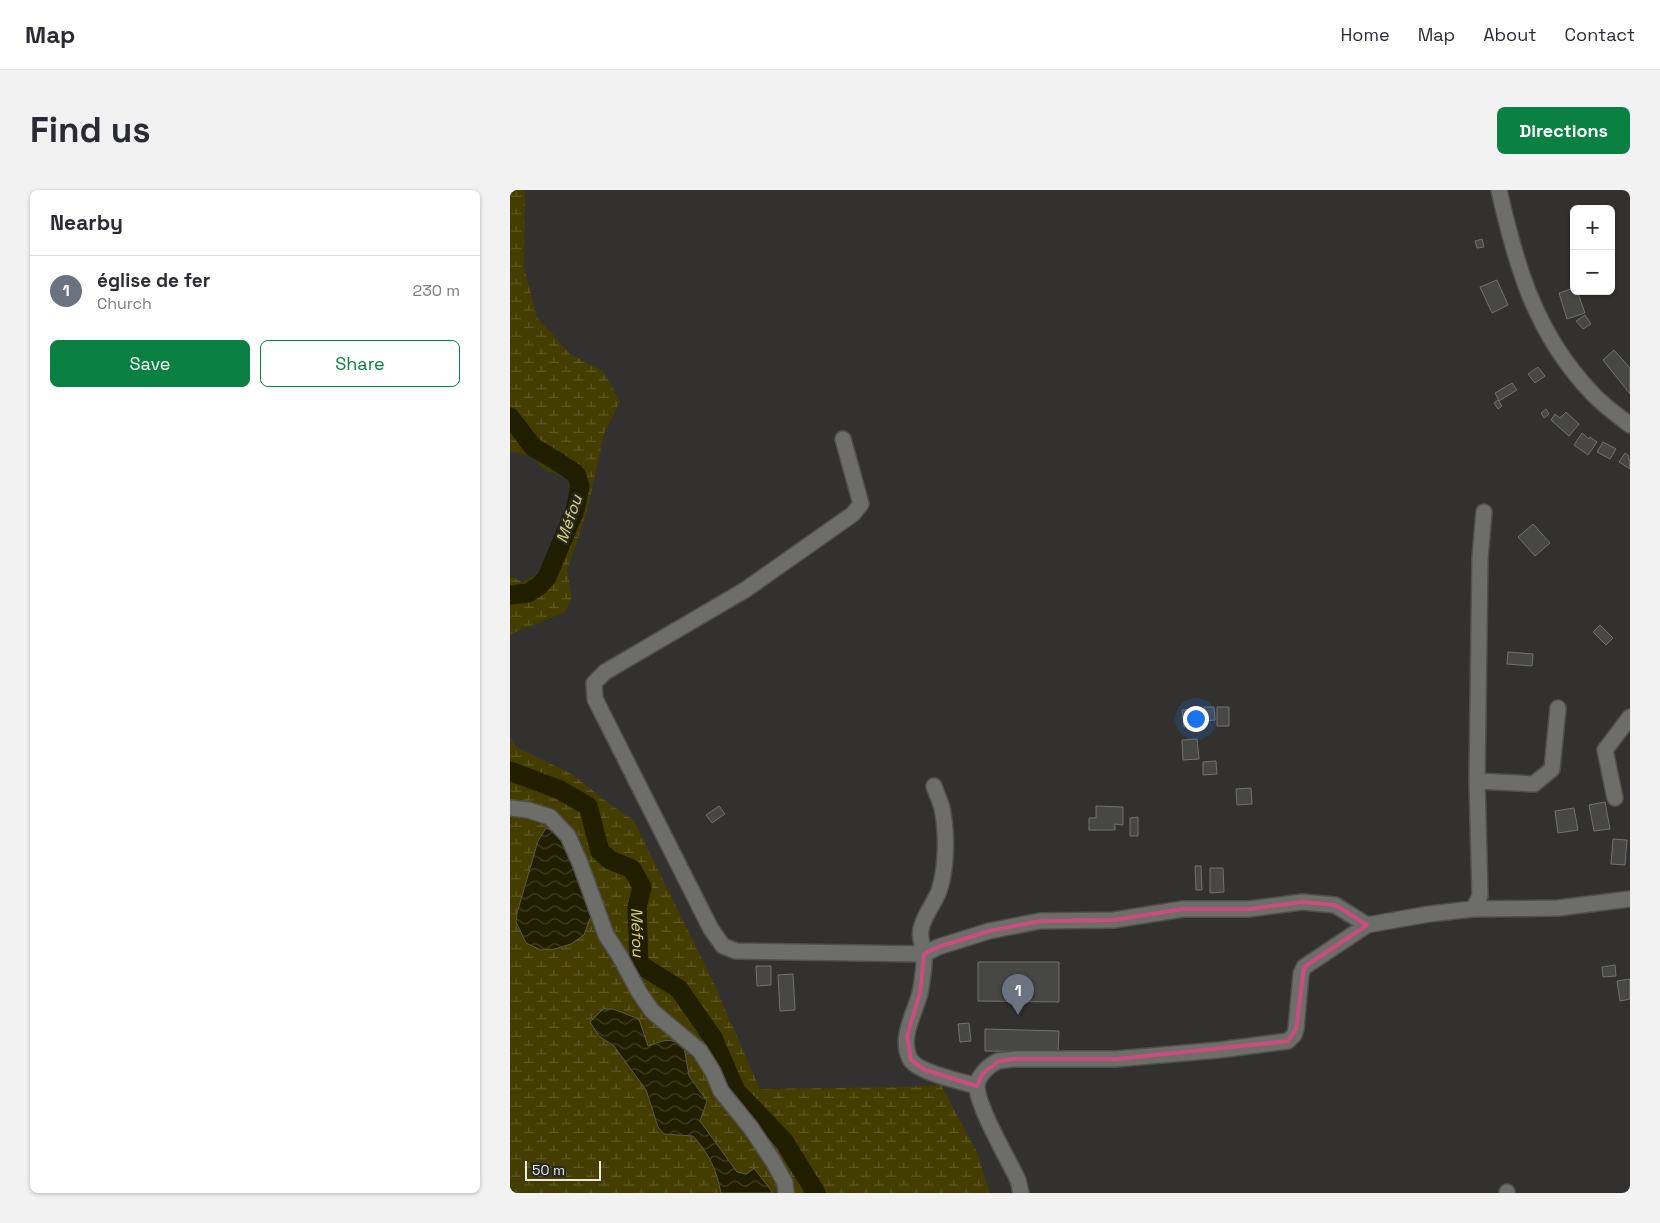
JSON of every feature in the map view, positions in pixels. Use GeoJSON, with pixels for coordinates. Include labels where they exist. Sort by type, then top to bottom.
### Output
{"type":"FeatureCollection","features":[{"type":"Feature","properties":{"kind":"street"},"geometry":{"type":"LineString","coordinates":[[1499,190],[1510,239],[1524,283],[1554,345],[1591,393],[1630,425]]}},
{"type":"Feature","properties":{"kind":"street"},"geometry":{"type":"LineString","coordinates":[[843,440],[861,504],[853,514],[745,590],[605,672],[594,683],[595,699],[711,929],[723,946],[736,951],[924,954],[938,947],[989,930],[1040,921],[1114,920],[1183,909],[1249,909],[1302,902],[1335,905],[1367,925]]}},
{"type":"Feature","properties":{"kind":"street"},"geometry":{"type":"LineString","coordinates":[[1473,909],[1480,896],[1477,781],[1480,558],[1484,512]]}},
{"type":"Feature","properties":{"kind":"street"},"geometry":{"type":"LineString","coordinates":[[1477,781],[1534,784],[1552,769],[1558,708]]}},
{"type":"Feature","properties":{"kind":"street"},"geometry":{"type":"LineString","coordinates":[[1615,798],[1605,750],[1630,717]]}},
{"type":"Feature","properties":{"kind":"street"},"geometry":{"type":"LineString","coordinates":[[934,786],[942,808],[945,860],[940,889],[922,925],[920,940],[924,954],[920,993],[907,1036],[910,1060],[916,1066],[925,1070],[977,1086]]}},
{"type":"Feature","properties":{"kind":"street"},"geometry":{"type":"LineString","coordinates":[[510,808],[528,810],[550,817],[568,836],[580,863],[606,935],[639,992],[652,1011],[700,1051],[713,1072],[721,1091],[751,1128],[772,1161],[785,1183],[786,1193]]}},
{"type":"Feature","properties":{"kind":"street"},"geometry":{"type":"LineString","coordinates":[[1021,1193],[1018,1180],[980,1100],[977,1086],[983,1073],[999,1061],[1014,1059],[1116,1059],[1219,1050],[1288,1040],[1294,1035],[1296,1029],[1301,974],[1304,968],[1367,925],[1429,914],[1473,909],[1566,907],[1630,899]]}},
{"type":"Feature","properties":{"kind":"highlighted area"},"geometry":{"type":"Polygon","coordinates":[[[1302,902],[1335,905],[1367,925],[1304,967],[1296,1029],[1288,1041],[1116,1059],[1014,1059],[999,1061],[983,1073],[977,1086],[925,1070],[911,1060],[907,1036],[920,993],[924,954],[938,947],[989,931],[1040,921],[1114,920],[1183,909],[1249,909],[1302,902]]]}},
{"type":"Feature","properties":{"kind":"green space"},"geometry":{"type":"Polygon","coordinates":[[[510,190],[525,190],[524,267],[537,317],[570,354],[603,371],[620,402],[605,431],[586,515],[567,570],[572,598],[565,612],[510,636],[510,576],[522,582],[534,576],[543,567],[555,542],[555,536],[572,497],[569,483],[566,479],[546,470],[530,456],[510,452],[510,190]]]}},
{"type":"Feature","properties":{"kind":"green space"},"geometry":{"type":"Polygon","coordinates":[[[510,736],[516,747],[572,774],[634,821],[712,979],[760,1089],[941,1085],[977,1152],[990,1193],[773,1193],[754,1169],[746,1174],[737,1172],[700,1121],[707,1101],[689,1076],[684,1047],[647,1047],[613,1009],[603,1009],[590,1022],[599,1036],[614,1046],[646,1090],[658,1127],[690,1135],[704,1148],[715,1170],[721,1193],[510,1193],[510,736]],[[538,841],[517,913],[526,943],[538,841]]]}},
{"type":"Feature","properties":{"kind":"water"},"geometry":{"type":"Polygon","coordinates":[[[546,828],[559,834],[592,913],[584,935],[571,944],[555,949],[541,950],[526,943],[516,922],[538,841],[546,828]]]}},
{"type":"Feature","properties":{"kind":"water"},"geometry":{"type":"Polygon","coordinates":[[[603,1009],[613,1009],[639,1019],[648,1046],[662,1041],[670,1041],[684,1047],[689,1076],[707,1101],[700,1121],[737,1172],[746,1174],[754,1168],[773,1193],[721,1193],[712,1163],[693,1136],[664,1134],[658,1127],[646,1090],[614,1046],[599,1036],[590,1022],[603,1009]]]}},
{"type":"Feature","properties":{"kind":"building"},"geometry":{"type":"Polygon","coordinates":[[[1482,239],[1484,247],[1477,248],[1475,241],[1482,239]]]}},
{"type":"Feature","properties":{"kind":"building"},"geometry":{"type":"Polygon","coordinates":[[[1497,280],[1508,305],[1492,313],[1480,287],[1497,280]]]}},
{"type":"Feature","properties":{"kind":"building"},"geometry":{"type":"Polygon","coordinates":[[[1570,289],[1570,295],[1578,295],[1585,313],[1567,319],[1559,293],[1570,289]]]}},
{"type":"Feature","properties":{"kind":"building"},"geometry":{"type":"Polygon","coordinates":[[[1585,315],[1591,324],[1583,329],[1576,321],[1585,315]]]}},
{"type":"Feature","properties":{"kind":"building"},"geometry":{"type":"Polygon","coordinates":[[[1614,350],[1630,368],[1630,394],[1603,360],[1614,350]]]}},
{"type":"Feature","properties":{"kind":"building"},"geometry":{"type":"Polygon","coordinates":[[[1538,367],[1545,376],[1535,383],[1528,374],[1538,367]]]}},
{"type":"Feature","properties":{"kind":"building"},"geometry":{"type":"Polygon","coordinates":[[[1512,383],[1517,390],[1499,401],[1495,393],[1512,383]]]}},
{"type":"Feature","properties":{"kind":"building"},"geometry":{"type":"Polygon","coordinates":[[[1498,400],[1502,406],[1498,409],[1494,403],[1498,400]]]}},
{"type":"Feature","properties":{"kind":"building"},"geometry":{"type":"Polygon","coordinates":[[[1546,409],[1549,414],[1544,418],[1541,413],[1546,409]]]}},
{"type":"Feature","properties":{"kind":"building"},"geometry":{"type":"Polygon","coordinates":[[[1566,412],[1579,424],[1569,436],[1551,420],[1555,414],[1560,418],[1566,412]]]}},
{"type":"Feature","properties":{"kind":"building"},"geometry":{"type":"Polygon","coordinates":[[[1582,433],[1589,439],[1590,437],[1597,442],[1588,455],[1574,445],[1582,433]]]}},
{"type":"Feature","properties":{"kind":"building"},"geometry":{"type":"Polygon","coordinates":[[[1603,442],[1616,449],[1610,459],[1597,452],[1603,442]]]}},
{"type":"Feature","properties":{"kind":"building"},"geometry":{"type":"Polygon","coordinates":[[[1625,453],[1629,456],[1630,469],[1619,462],[1625,453]]]}},
{"type":"Feature","properties":{"kind":"building"},"geometry":{"type":"Polygon","coordinates":[[[1533,524],[1550,543],[1535,556],[1518,537],[1533,524]]]}},
{"type":"Feature","properties":{"kind":"building"},"geometry":{"type":"Polygon","coordinates":[[[1600,625],[1613,638],[1606,645],[1593,632],[1600,625]]]}},
{"type":"Feature","properties":{"kind":"building"},"geometry":{"type":"Polygon","coordinates":[[[1508,652],[1533,654],[1532,666],[1507,664],[1508,652]]]}},
{"type":"Feature","properties":{"kind":"building"},"geometry":{"type":"Polygon","coordinates":[[[1204,707],[1214,707],[1215,720],[1205,721],[1204,707]]]}},
{"type":"Feature","properties":{"kind":"building"},"geometry":{"type":"Polygon","coordinates":[[[1217,707],[1229,707],[1229,726],[1217,726],[1217,707]]]}},
{"type":"Feature","properties":{"kind":"building"},"geometry":{"type":"Polygon","coordinates":[[[1195,709],[1197,726],[1184,727],[1182,710],[1195,709]]]}},
{"type":"Feature","properties":{"kind":"building"},"geometry":{"type":"Polygon","coordinates":[[[1197,739],[1199,759],[1183,760],[1182,740],[1197,739]]]}},
{"type":"Feature","properties":{"kind":"building"},"geometry":{"type":"Polygon","coordinates":[[[1216,761],[1217,774],[1203,775],[1203,762],[1216,761]]]}},
{"type":"Feature","properties":{"kind":"building"},"geometry":{"type":"Polygon","coordinates":[[[1251,788],[1252,804],[1237,805],[1236,789],[1251,788]]]}},
{"type":"Feature","properties":{"kind":"building"},"geometry":{"type":"Polygon","coordinates":[[[1605,802],[1610,829],[1594,831],[1589,805],[1605,802]]]}},
{"type":"Feature","properties":{"kind":"building"},"geometry":{"type":"Polygon","coordinates":[[[719,806],[725,814],[712,823],[706,815],[719,806]]]}},
{"type":"Feature","properties":{"kind":"building"},"geometry":{"type":"Polygon","coordinates":[[[1096,806],[1123,807],[1123,825],[1115,824],[1115,830],[1089,830],[1089,818],[1096,818],[1096,806]]]}},
{"type":"Feature","properties":{"kind":"building"},"geometry":{"type":"Polygon","coordinates":[[[1574,808],[1578,830],[1558,833],[1555,811],[1574,808]]]}},
{"type":"Feature","properties":{"kind":"building"},"geometry":{"type":"Polygon","coordinates":[[[1138,817],[1138,836],[1130,836],[1130,818],[1138,817]]]}},
{"type":"Feature","properties":{"kind":"building"},"geometry":{"type":"Polygon","coordinates":[[[1613,839],[1627,840],[1625,865],[1611,864],[1613,839]]]}},
{"type":"Feature","properties":{"kind":"building"},"geometry":{"type":"Polygon","coordinates":[[[1195,866],[1201,866],[1202,890],[1196,890],[1195,866]]]}},
{"type":"Feature","properties":{"kind":"building"},"geometry":{"type":"Polygon","coordinates":[[[1210,868],[1223,868],[1224,892],[1210,893],[1210,868]]]}},
{"type":"Feature","properties":{"kind":"building"},"geometry":{"type":"Polygon","coordinates":[[[978,962],[1059,962],[1059,1002],[978,1001],[978,962]]]}},
{"type":"Feature","properties":{"kind":"building"},"geometry":{"type":"Polygon","coordinates":[[[1615,965],[1616,976],[1603,977],[1602,967],[1615,965]]]}},
{"type":"Feature","properties":{"kind":"building"},"geometry":{"type":"Polygon","coordinates":[[[756,966],[771,966],[771,985],[757,986],[756,966]]]}},
{"type":"Feature","properties":{"kind":"building"},"geometry":{"type":"Polygon","coordinates":[[[793,974],[795,1010],[780,1011],[778,975],[793,974]]]}},
{"type":"Feature","properties":{"kind":"building"},"geometry":{"type":"Polygon","coordinates":[[[1630,979],[1630,999],[1620,1001],[1617,981],[1630,979]]]}},
{"type":"Feature","properties":{"kind":"building"},"geometry":{"type":"Polygon","coordinates":[[[969,1023],[971,1041],[960,1042],[958,1024],[969,1023]]]}},
{"type":"Feature","properties":{"kind":"building"},"geometry":{"type":"Polygon","coordinates":[[[985,1029],[1059,1031],[1058,1052],[985,1051],[985,1029]]]}},
{"type":"Feature","properties":{"kind":"waterway","name":"Méfou"},"geometry":{"type":"LineString","coordinates":[[510,417],[533,447],[576,474],[580,486],[575,510],[547,577],[539,586],[528,593],[510,595]]}},
{"type":"Feature","properties":{"kind":"waterway","name":"Méfou"},"geometry":{"type":"LineString","coordinates":[[510,771],[560,790],[588,806],[600,851],[610,860],[632,869],[642,887],[637,907],[639,964],[679,989],[713,1038],[736,1091],[784,1141],[816,1193]]}},
{"type":"Feature","properties":{"kind":"place","name":"église de fer"},"geometry":{"type":"Point","coordinates":[1018,1015]}}]}
